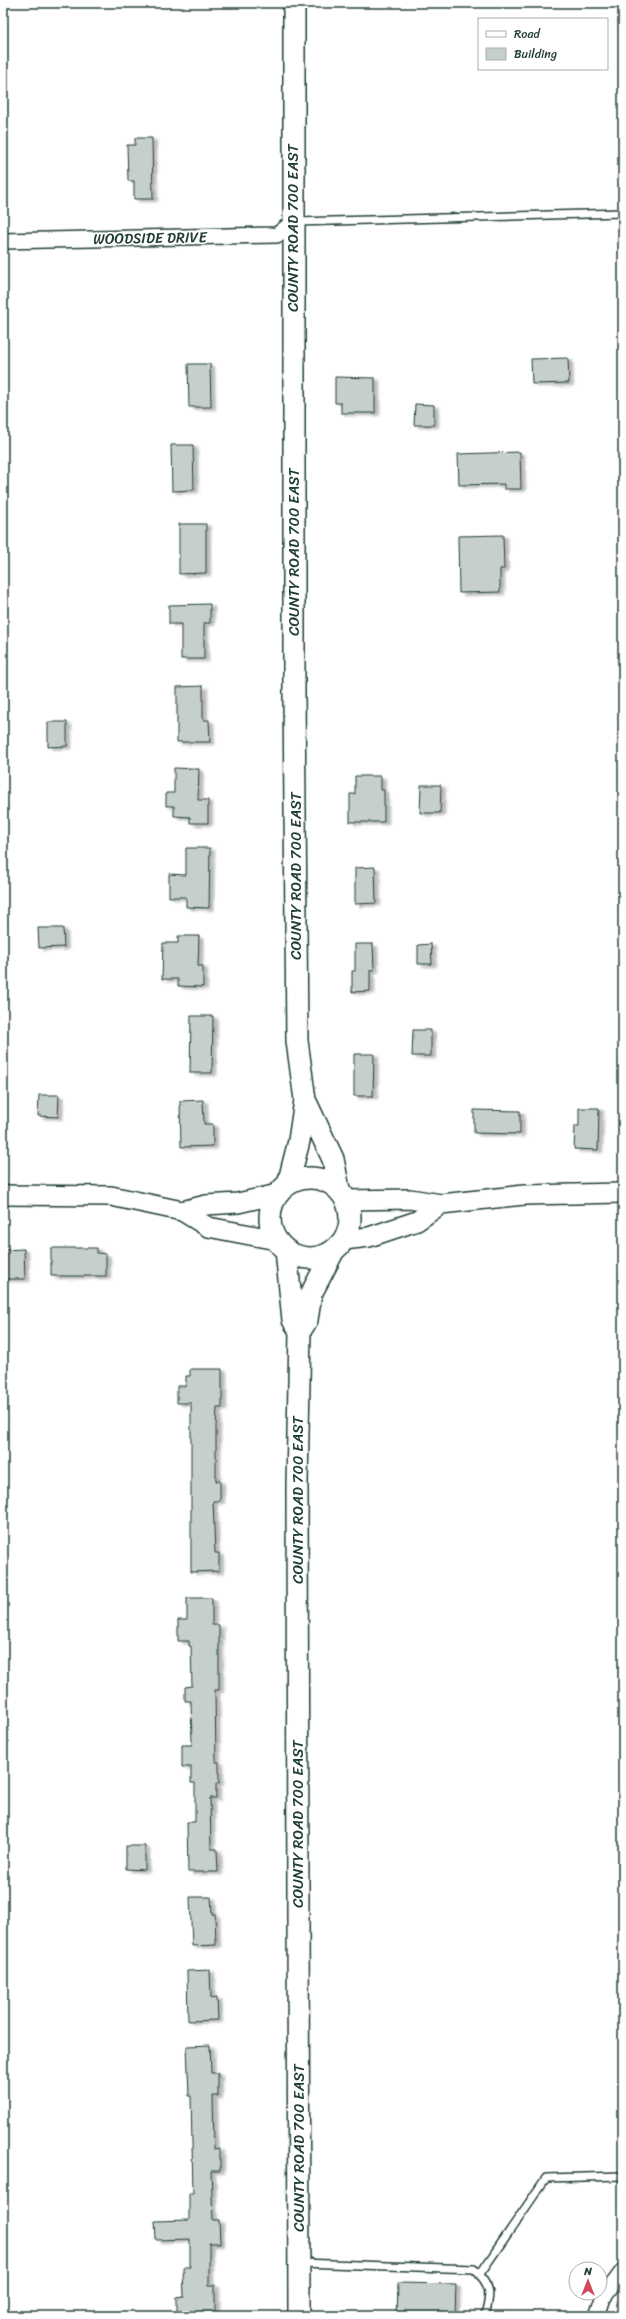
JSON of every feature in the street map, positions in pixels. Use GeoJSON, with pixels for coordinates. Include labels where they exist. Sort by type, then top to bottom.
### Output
{"type":"FeatureCollection","features":[{"type":"Feature","properties":{"kind":"main road","name":"COUNTY ROAD 700 EAST"},"geometry":{"type":"LineString","coordinates":[[283,1189],[299,1141],[305,1100],[297,1041],[293,222],[294,3]]}},
{"type":"Feature","properties":{"kind":"main road","name":"COUNTY ROAD 700 EAST"},"geometry":{"type":"LineString","coordinates":[[305,1100],[333,1159],[343,1195]]}},
{"type":"Feature","properties":{"kind":"main road"},"geometry":{"type":"LineString","coordinates":[[314,1177],[328,1181],[343,1195],[351,1214],[350,1228],[339,1245],[322,1256],[309,1258],[297,1256],[281,1245],[271,1229],[270,1216],[272,1204],[283,1189],[300,1178],[314,1177]]}},
{"type":"Feature","properties":{"kind":"main road","name":"COUNTY ROAD 700 EAST"},"geometry":{"type":"LineString","coordinates":[[281,1245],[293,1320],[300,1331]]}},
{"type":"Feature","properties":{"kind":"main road","name":"COUNTY ROAD 700 EAST"},"geometry":{"type":"LineString","coordinates":[[299,2316],[297,1484],[300,1331],[307,1320],[311,1294],[339,1245]]}},
{"type":"Feature","properties":{"kind":"street","name":"WOODSIDE DRIVE"},"geometry":{"type":"LineString","coordinates":[[3,241],[277,235],[293,222]]}},
{"type":"Feature","properties":{"kind":"street"},"geometry":{"type":"LineString","coordinates":[[182,1211],[206,1205],[238,1203],[283,1189]]}},
{"type":"Feature","properties":{"kind":"street"},"geometry":{"type":"LineString","coordinates":[[343,1195],[410,1199],[441,1204],[524,1195],[623,1193]]}},
{"type":"Feature","properties":{"kind":"street"},"geometry":{"type":"LineString","coordinates":[[3,1195],[111,1196],[182,1211],[208,1227],[281,1245]]}},
{"type":"Feature","properties":{"kind":"street"},"geometry":{"type":"LineString","coordinates":[[339,1245],[370,1237],[417,1221],[441,1204]]}},
{"type":"Feature","properties":{"kind":"street"},"geometry":{"type":"LineString","coordinates":[[597,2316],[603,2298],[623,2271]]}},
{"type":"Feature","properties":{"kind":"lane"},"geometry":{"type":"LineString","coordinates":[[293,222],[623,213]]}},
{"type":"Feature","properties":{"kind":"lane"},"geometry":{"type":"LineString","coordinates":[[480,2274],[546,2178],[623,2176]]}},
{"type":"Feature","properties":{"kind":"lane"},"geometry":{"type":"LineString","coordinates":[[299,2263],[474,2269],[486,2281],[490,2296],[485,2316]]}},
{"type":"Feature","properties":{"kind":"building"},"geometry":{"type":"Polygon","coordinates":[[[135,138],[152,138],[153,199],[134,199],[134,181],[128,181],[127,145],[135,145],[135,138]]]}},
{"type":"Feature","properties":{"kind":"building"},"geometry":{"type":"Polygon","coordinates":[[[568,358],[569,383],[532,384],[531,359],[568,358]]]}},
{"type":"Feature","properties":{"kind":"building"},"geometry":{"type":"Polygon","coordinates":[[[188,364],[210,364],[211,407],[189,407],[188,364]]]}},
{"type":"Feature","properties":{"kind":"building"},"geometry":{"type":"Polygon","coordinates":[[[335,377],[375,378],[375,413],[341,413],[341,403],[335,403],[335,377]]]}},
{"type":"Feature","properties":{"kind":"building"},"geometry":{"type":"Polygon","coordinates":[[[415,404],[434,405],[434,425],[414,425],[415,404]]]}},
{"type":"Feature","properties":{"kind":"building"},"geometry":{"type":"Polygon","coordinates":[[[171,445],[193,445],[194,490],[172,491],[171,445]]]}},
{"type":"Feature","properties":{"kind":"building"},"geometry":{"type":"Polygon","coordinates":[[[520,452],[521,489],[504,489],[504,484],[459,485],[458,454],[520,452]]]}},
{"type":"Feature","properties":{"kind":"building"},"geometry":{"type":"Polygon","coordinates":[[[179,524],[206,524],[206,573],[179,574],[179,524]]]}},
{"type":"Feature","properties":{"kind":"building"},"geometry":{"type":"Polygon","coordinates":[[[503,535],[504,569],[500,569],[500,592],[459,593],[458,536],[503,535]]]}},
{"type":"Feature","properties":{"kind":"building"},"geometry":{"type":"Polygon","coordinates":[[[210,604],[210,623],[204,623],[204,659],[181,659],[181,624],[169,624],[169,605],[210,604]]]}},
{"type":"Feature","properties":{"kind":"building"},"geometry":{"type":"Polygon","coordinates":[[[203,686],[203,720],[209,720],[210,742],[177,742],[177,687],[203,686]]]}},
{"type":"Feature","properties":{"kind":"building"},"geometry":{"type":"Polygon","coordinates":[[[48,722],[67,722],[67,746],[48,747],[48,722]]]}},
{"type":"Feature","properties":{"kind":"building"},"geometry":{"type":"Polygon","coordinates":[[[174,768],[199,769],[198,800],[208,800],[208,823],[190,823],[190,817],[174,816],[174,806],[166,806],[166,793],[174,793],[174,768]]]}},
{"type":"Feature","properties":{"kind":"building"},"geometry":{"type":"Polygon","coordinates":[[[355,776],[381,776],[381,790],[384,790],[384,822],[350,822],[350,794],[355,794],[355,776]]]}},
{"type":"Feature","properties":{"kind":"building"},"geometry":{"type":"Polygon","coordinates":[[[421,785],[441,785],[440,813],[420,813],[421,785]]]}},
{"type":"Feature","properties":{"kind":"building"},"geometry":{"type":"Polygon","coordinates":[[[186,848],[210,848],[209,908],[186,907],[186,897],[169,897],[169,874],[186,875],[186,848]]]}},
{"type":"Feature","properties":{"kind":"building"},"geometry":{"type":"Polygon","coordinates":[[[375,867],[376,903],[355,904],[355,868],[375,867]]]}},
{"type":"Feature","properties":{"kind":"building"},"geometry":{"type":"Polygon","coordinates":[[[38,928],[63,928],[64,947],[39,948],[38,928]]]}},
{"type":"Feature","properties":{"kind":"building"},"geometry":{"type":"Polygon","coordinates":[[[178,936],[199,936],[198,966],[203,966],[203,987],[178,986],[178,979],[162,979],[163,943],[178,943],[178,936]]]}},
{"type":"Feature","properties":{"kind":"building"},"geometry":{"type":"Polygon","coordinates":[[[355,944],[373,944],[374,970],[370,970],[370,991],[352,992],[352,971],[355,971],[355,944]]]}},
{"type":"Feature","properties":{"kind":"building"},"geometry":{"type":"Polygon","coordinates":[[[431,944],[432,964],[418,964],[418,945],[431,944]]]}},
{"type":"Feature","properties":{"kind":"building"},"geometry":{"type":"Polygon","coordinates":[[[191,1016],[213,1016],[212,1073],[190,1073],[191,1016]]]}},
{"type":"Feature","properties":{"kind":"building"},"geometry":{"type":"Polygon","coordinates":[[[413,1030],[431,1030],[431,1056],[412,1056],[413,1030]]]}},
{"type":"Feature","properties":{"kind":"building"},"geometry":{"type":"Polygon","coordinates":[[[354,1054],[374,1054],[373,1096],[354,1096],[354,1054]]]}},
{"type":"Feature","properties":{"kind":"building"},"geometry":{"type":"Polygon","coordinates":[[[39,1095],[59,1095],[58,1117],[38,1116],[39,1095]]]}},
{"type":"Feature","properties":{"kind":"building"},"geometry":{"type":"Polygon","coordinates":[[[203,1100],[204,1124],[213,1124],[213,1146],[181,1147],[180,1101],[203,1100]]]}},
{"type":"Feature","properties":{"kind":"building"},"geometry":{"type":"Polygon","coordinates":[[[579,1108],[599,1108],[598,1150],[574,1149],[575,1126],[579,1126],[579,1108]]]}},
{"type":"Feature","properties":{"kind":"building"},"geometry":{"type":"Polygon","coordinates":[[[474,1110],[520,1111],[520,1134],[474,1133],[474,1110]]]}},
{"type":"Feature","properties":{"kind":"building"},"geometry":{"type":"Polygon","coordinates":[[[51,1248],[97,1248],[97,1253],[106,1254],[106,1276],[51,1276],[51,1248]]]}},
{"type":"Feature","properties":{"kind":"building"},"geometry":{"type":"Polygon","coordinates":[[[24,1249],[25,1279],[3,1279],[3,1250],[24,1249]]]}},
{"type":"Feature","properties":{"kind":"building"},"geometry":{"type":"Polygon","coordinates":[[[190,1369],[222,1369],[222,1408],[217,1408],[216,1427],[216,1481],[220,1481],[220,1501],[213,1501],[215,1553],[219,1553],[219,1571],[191,1572],[191,1403],[177,1403],[177,1386],[186,1386],[186,1376],[190,1376],[190,1369]]]}},
{"type":"Feature","properties":{"kind":"building"},"geometry":{"type":"Polygon","coordinates":[[[187,1598],[212,1598],[212,1625],[219,1625],[219,1690],[215,1690],[216,1762],[219,1762],[219,1783],[216,1783],[216,1798],[210,1798],[211,1849],[217,1849],[218,1872],[188,1872],[187,1822],[195,1822],[195,1783],[191,1783],[191,1767],[182,1767],[182,1745],[192,1745],[191,1701],[185,1701],[185,1687],[192,1686],[191,1646],[189,1646],[189,1641],[178,1641],[178,1620],[187,1620],[187,1598]]]}},
{"type":"Feature","properties":{"kind":"building"},"geometry":{"type":"Polygon","coordinates":[[[126,1846],[145,1846],[145,1870],[126,1869],[126,1846]]]}},
{"type":"Feature","properties":{"kind":"building"},"geometry":{"type":"Polygon","coordinates":[[[190,1897],[211,1897],[212,1914],[215,1914],[216,1945],[192,1946],[190,1897]]]}},
{"type":"Feature","properties":{"kind":"building"},"geometry":{"type":"Polygon","coordinates":[[[210,1970],[211,1998],[217,1997],[218,2020],[188,2021],[187,1971],[210,1970]]]}},
{"type":"Feature","properties":{"kind":"building"},"geometry":{"type":"Polygon","coordinates":[[[210,2045],[211,2073],[218,2073],[218,2096],[213,2096],[214,2149],[220,2148],[220,2171],[211,2171],[213,2220],[219,2220],[220,2243],[209,2243],[209,2285],[215,2285],[215,2316],[177,2316],[177,2298],[184,2297],[183,2267],[190,2267],[190,2239],[156,2240],[155,2221],[189,2220],[189,2193],[193,2193],[191,2096],[189,2096],[187,2046],[210,2045]]]}},
{"type":"Feature","properties":{"kind":"building"},"geometry":{"type":"Polygon","coordinates":[[[398,2283],[456,2284],[455,2316],[397,2316],[398,2283]]]}}]}
